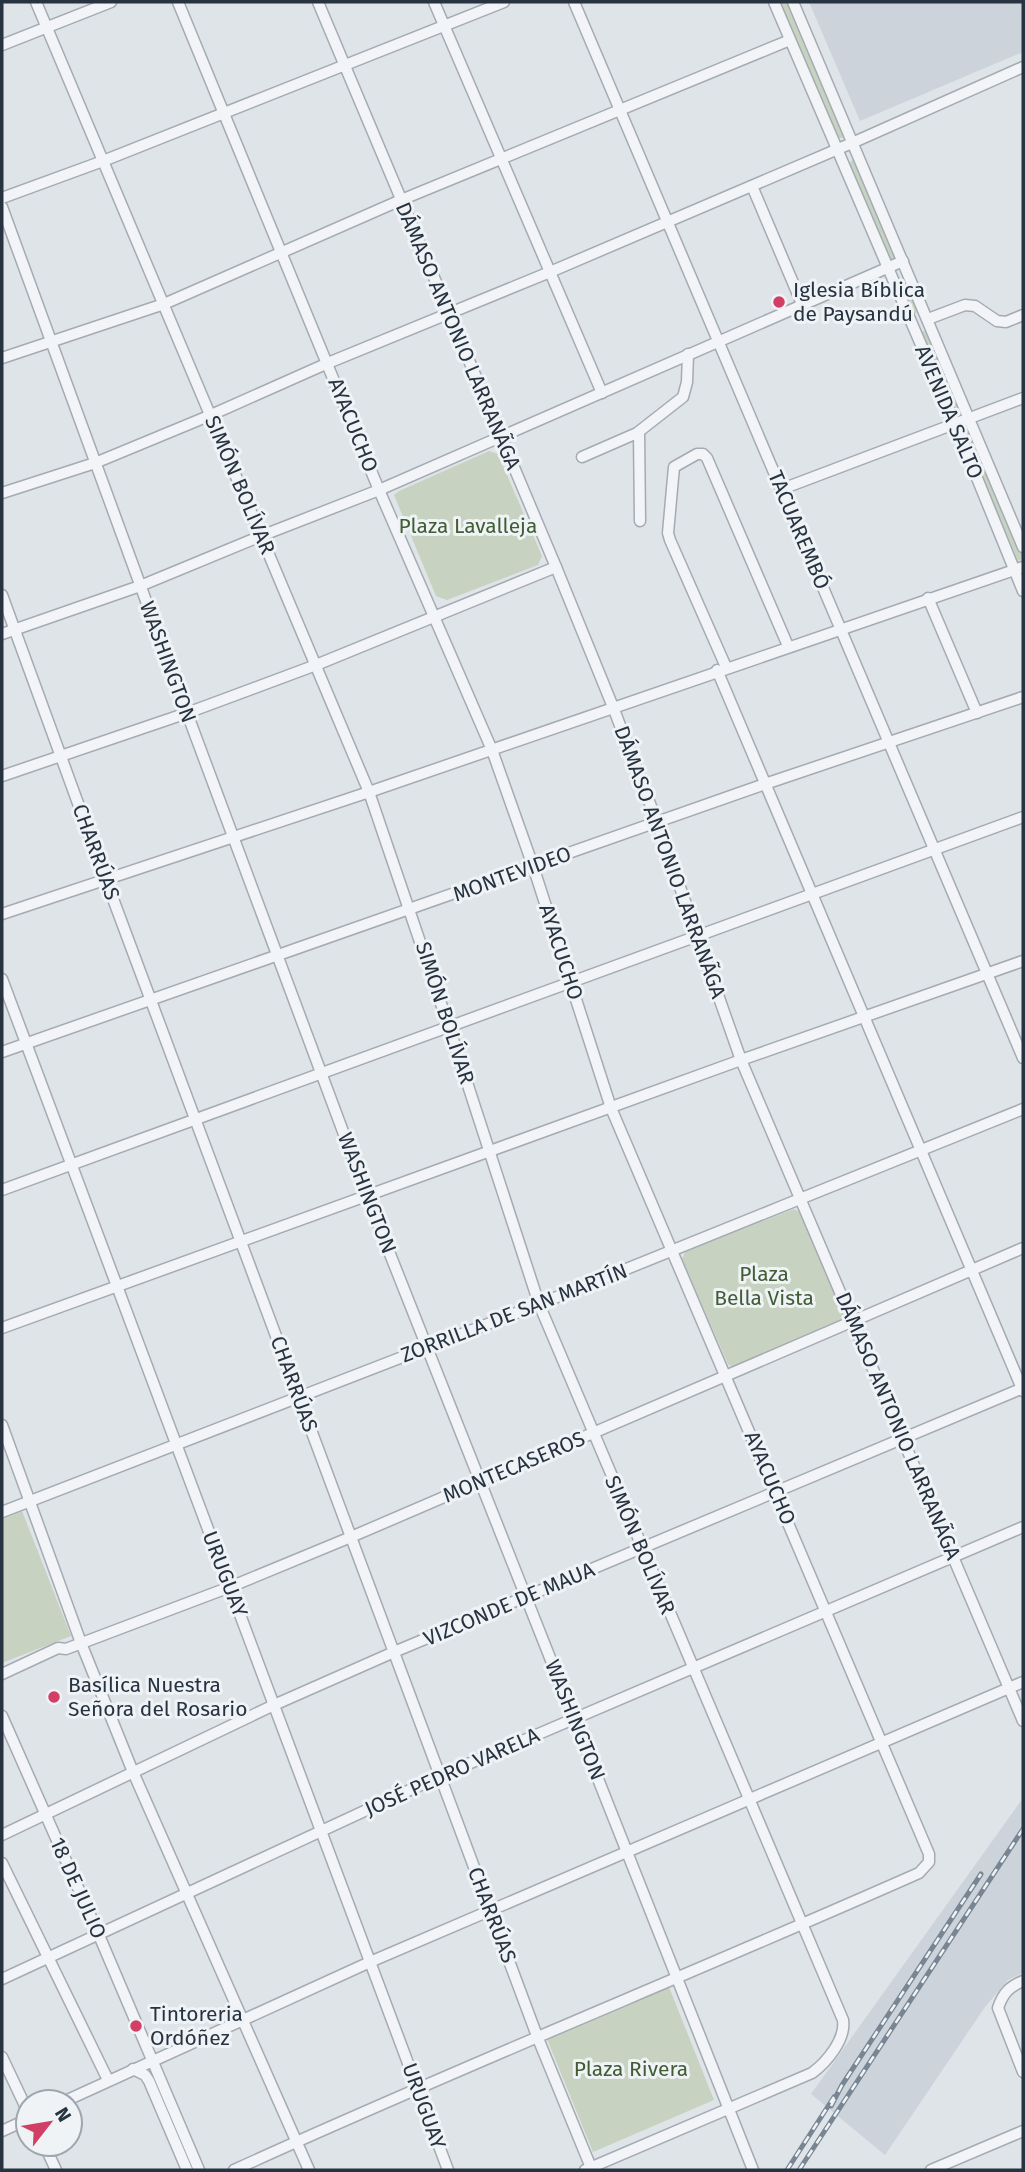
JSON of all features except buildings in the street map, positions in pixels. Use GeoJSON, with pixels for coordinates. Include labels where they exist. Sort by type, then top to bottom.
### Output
{"type":"FeatureCollection","features":[{"type":"Feature","properties":{"kind":"street","name":"SIMÓN BOLÍVAR"},"geometry":{"type":"LineString","coordinates":[[36,2],[369,792],[539,1304],[843,2020],[844,2028],[825,2061],[812,2073],[728,2109]]}},
{"type":"Feature","properties":{"kind":"street"},"geometry":{"type":"LineString","coordinates":[[2,45],[111,2]]}},
{"type":"Feature","properties":{"kind":"street","name":"AYACUCHO"},"geometry":{"type":"LineString","coordinates":[[178,2],[379,491],[492,750],[533,866],[611,1108],[929,1854],[929,1862],[919,1872],[802,1924]]}},
{"type":"Feature","properties":{"kind":"street","name":"DÁMASO ANTONIO LARRANÃGA"},"geometry":{"type":"LineString","coordinates":[[318,2],[613,707],[698,935],[741,1060],[1023,1721]]}},
{"type":"Feature","properties":{"kind":"street"},"geometry":{"type":"LineString","coordinates":[[434,2],[602,393]]}},
{"type":"Feature","properties":{"kind":"street"},"geometry":{"type":"LineString","coordinates":[[2,198],[103,161],[504,2]]}},
{"type":"Feature","properties":{"kind":"street","name":"TACUAREMBÓ"},"geometry":{"type":"LineString","coordinates":[[574,2],[1023,1058]]}},
{"type":"Feature","properties":{"kind":"street","name":"AVENIDA SALTO"},"geometry":{"type":"LineString","coordinates":[[774,2],[954,424],[1019,568],[1023,591]]}},
{"type":"Feature","properties":{"kind":"street","name":"AVENIDA SALTO"},"geometry":{"type":"LineString","coordinates":[[793,2],[1023,547]]}},
{"type":"Feature","properties":{"kind":"street"},"geometry":{"type":"LineString","coordinates":[[2,358],[164,303],[401,200],[790,40]]}},
{"type":"Feature","properties":{"kind":"street"},"geometry":{"type":"LineString","coordinates":[[2,493],[95,463],[211,415],[448,312],[550,272],[852,143],[1023,66]]}},
{"type":"Feature","properties":{"kind":"street"},"geometry":{"type":"LineString","coordinates":[[751,186],[802,304]]}},
{"type":"Feature","properties":{"kind":"street","name":"WASHINGTON"},"geometry":{"type":"LineString","coordinates":[[2,207],[367,1196],[753,2170]]}},
{"type":"Feature","properties":{"kind":"street"},"geometry":{"type":"LineString","coordinates":[[2,634],[140,586],[379,491],[903,261]]}},
{"type":"Feature","properties":{"kind":"street"},"geometry":{"type":"LineString","coordinates":[[911,322],[965,304],[975,306],[997,321],[1006,322],[1023,315]]}},
{"type":"Feature","properties":{"kind":"street"},"geometry":{"type":"LineString","coordinates":[[582,457],[639,432],[682,397],[687,382],[688,354]]}},
{"type":"Feature","properties":{"kind":"street"},"geometry":{"type":"LineString","coordinates":[[782,489],[1023,398]]}},
{"type":"Feature","properties":{"kind":"street"},"geometry":{"type":"LineString","coordinates":[[639,432],[640,521]]}},
{"type":"Feature","properties":{"kind":"street"},"geometry":{"type":"LineString","coordinates":[[788,646],[707,458],[703,454],[697,454],[674,467],[668,533],[765,784],[1023,1389]]}},
{"type":"Feature","properties":{"kind":"street"},"geometry":{"type":"LineString","coordinates":[[2,776],[187,713],[316,665],[556,567]]}},
{"type":"Feature","properties":{"kind":"street"},"geometry":{"type":"LineString","coordinates":[[2,915],[369,792],[1019,568]]}},
{"type":"Feature","properties":{"kind":"street","name":"CHARRÚAS"},"geometry":{"type":"LineString","coordinates":[[2,595],[537,2036],[590,2169]]}},
{"type":"Feature","properties":{"kind":"street"},"geometry":{"type":"LineString","coordinates":[[928,598],[977,713]]}},
{"type":"Feature","properties":{"kind":"street","name":"MONTEVIDEO"},"geometry":{"type":"LineString","coordinates":[[2,1052],[765,784],[1023,697]]}},
{"type":"Feature","properties":{"kind":"street"},"geometry":{"type":"LineString","coordinates":[[2,1189],[1023,817]]}},
{"type":"Feature","properties":{"kind":"street"},"geometry":{"type":"LineString","coordinates":[[2,1328],[741,1060],[1023,961]]}},
{"type":"Feature","properties":{"kind":"street","name":"URUGUAY"},"geometry":{"type":"LineString","coordinates":[[2,979],[448,2170]]}},
{"type":"Feature","properties":{"kind":"street","name":"ZORRILLA DE SAN MARTÍN"},"geometry":{"type":"LineString","coordinates":[[2,1513],[176,1443],[539,1304],[1023,1109]]}},
{"type":"Feature","properties":{"kind":"street","name":"MONTECASEROS"},"geometry":{"type":"LineString","coordinates":[[2,1674],[58,1648],[66,1649],[230,1587],[351,1537],[1023,1248]]}},
{"type":"Feature","properties":{"kind":"street","name":"VIZCONDE DE MAUA"},"geometry":{"type":"LineString","coordinates":[[2,1835],[274,1705],[394,1652],[1023,1389]]}},
{"type":"Feature","properties":{"kind":"street"},"geometry":{"type":"LineString","coordinates":[[2,1425],[81,1643],[133,1772],[309,2170]]}},
{"type":"Feature","properties":{"kind":"street","name":"JOSÉ PEDRO VARELA"},"geometry":{"type":"LineString","coordinates":[[2,1979],[440,1776],[1023,1527]]}},
{"type":"Feature","properties":{"kind":"street"},"geometry":{"type":"LineString","coordinates":[[84,2092],[370,1962],[1023,1682]]}},
{"type":"Feature","properties":{"kind":"street","name":"18 DE JULIO"},"geometry":{"type":"LineString","coordinates":[[2,1716],[199,2170]]}},
{"type":"Feature","properties":{"kind":"street"},"geometry":{"type":"LineString","coordinates":[[2,1863],[108,2080]]}},
{"type":"Feature","properties":{"kind":"street"},"geometry":{"type":"LineString","coordinates":[[234,2170],[417,2087],[802,1924]]}},
{"type":"Feature","properties":{"kind":"street"},"geometry":{"type":"LineString","coordinates":[[1023,1981],[1007,1990],[998,2008],[1023,2073]]}},
{"type":"Feature","properties":{"kind":"street"},"geometry":{"type":"LineString","coordinates":[[2,2057],[17,2088]]}},
{"type":"Feature","properties":{"kind":"street"},"geometry":{"type":"LineString","coordinates":[[133,2069],[145,2075],[149,2081],[187,2170]]}},
{"type":"Feature","properties":{"kind":"street"},"geometry":{"type":"LineString","coordinates":[[590,2169],[728,2109]]}},
{"type":"Feature","properties":{"kind":"street"},"geometry":{"type":"LineString","coordinates":[[931,2170],[1023,2131]]}},
{"type":"Feature","properties":{"kind":"shaded area"},"geometry":{"type":"Polygon","coordinates":[[[809,2],[1023,2],[1023,52],[860,121],[809,2]]]}},
{"type":"Feature","properties":{"kind":"shaded area"},"geometry":{"type":"Polygon","coordinates":[[[1023,1798],[1023,1973],[1008,1980],[985,2007],[885,2155],[811,2094],[1023,1798]]]}},
{"type":"Feature","properties":{"kind":"green space"},"geometry":{"type":"Polygon","coordinates":[[[778,2],[788,2],[844,134],[843,138],[836,138],[778,2]]]}},
{"type":"Feature","properties":{"kind":"green space"},"geometry":{"type":"Polygon","coordinates":[[[852,160],[856,162],[896,256],[893,261],[888,259],[848,166],[852,160]]]}},
{"type":"Feature","properties":{"kind":"green space"},"geometry":{"type":"Polygon","coordinates":[[[906,280],[919,310],[915,314],[898,284],[906,280]]]}},
{"type":"Feature","properties":{"kind":"green space"},"geometry":{"type":"Polygon","coordinates":[[[927,331],[959,405],[956,410],[921,333],[927,331]]]}},
{"type":"Feature","properties":{"kind":"green space"},"geometry":{"type":"Polygon","coordinates":[[[968,426],[1023,554],[1023,559],[1018,561],[962,429],[968,426]]]}},
{"type":"Feature","properties":{"kind":"green space","name":"Plaza Lavalleja"},"geometry":{"type":"Polygon","coordinates":[[[489,451],[498,454],[542,556],[538,565],[447,600],[436,596],[394,495],[489,451]]]}},
{"type":"Feature","properties":{"kind":"green space","name":"Plaza Bella Vista"},"geometry":{"type":"Polygon","coordinates":[[[794,1209],[800,1212],[844,1315],[842,1320],[732,1367],[728,1364],[682,1259],[685,1252],[794,1209]]]}},
{"type":"Feature","properties":{"kind":"green space"},"geometry":{"type":"Polygon","coordinates":[[[22,1511],[71,1636],[2,1663],[2,1519],[22,1511]]]}},
{"type":"Feature","properties":{"kind":"green space","name":"Plaza Rivera"},"geometry":{"type":"Polygon","coordinates":[[[669,1987],[714,2100],[593,2152],[547,2039],[669,1987]]]}},
{"type":"Feature","properties":{"kind":"railway"},"geometry":{"type":"LineString","coordinates":[[799,2170],[1023,1829]]}},
{"type":"Feature","properties":{"kind":"railway"},"geometry":{"type":"LineString","coordinates":[[831,2106],[842,2085],[981,1874]]}},
{"type":"Feature","properties":{"kind":"railway"},"geometry":{"type":"LineString","coordinates":[[787,2170],[834,2097]]}},
{"type":"Feature","properties":{"kind":"place","name":"Iglesia Bíblica de Paysandú"},"geometry":{"type":"Point","coordinates":[779,302]}},
{"type":"Feature","properties":{"kind":"place","name":"Basílica Nuestra Señora del Rosario"},"geometry":{"type":"Point","coordinates":[54,1697]}},
{"type":"Feature","properties":{"kind":"place","name":"Tintoreria Ordóñez"},"geometry":{"type":"Point","coordinates":[136,2026]}}]}
